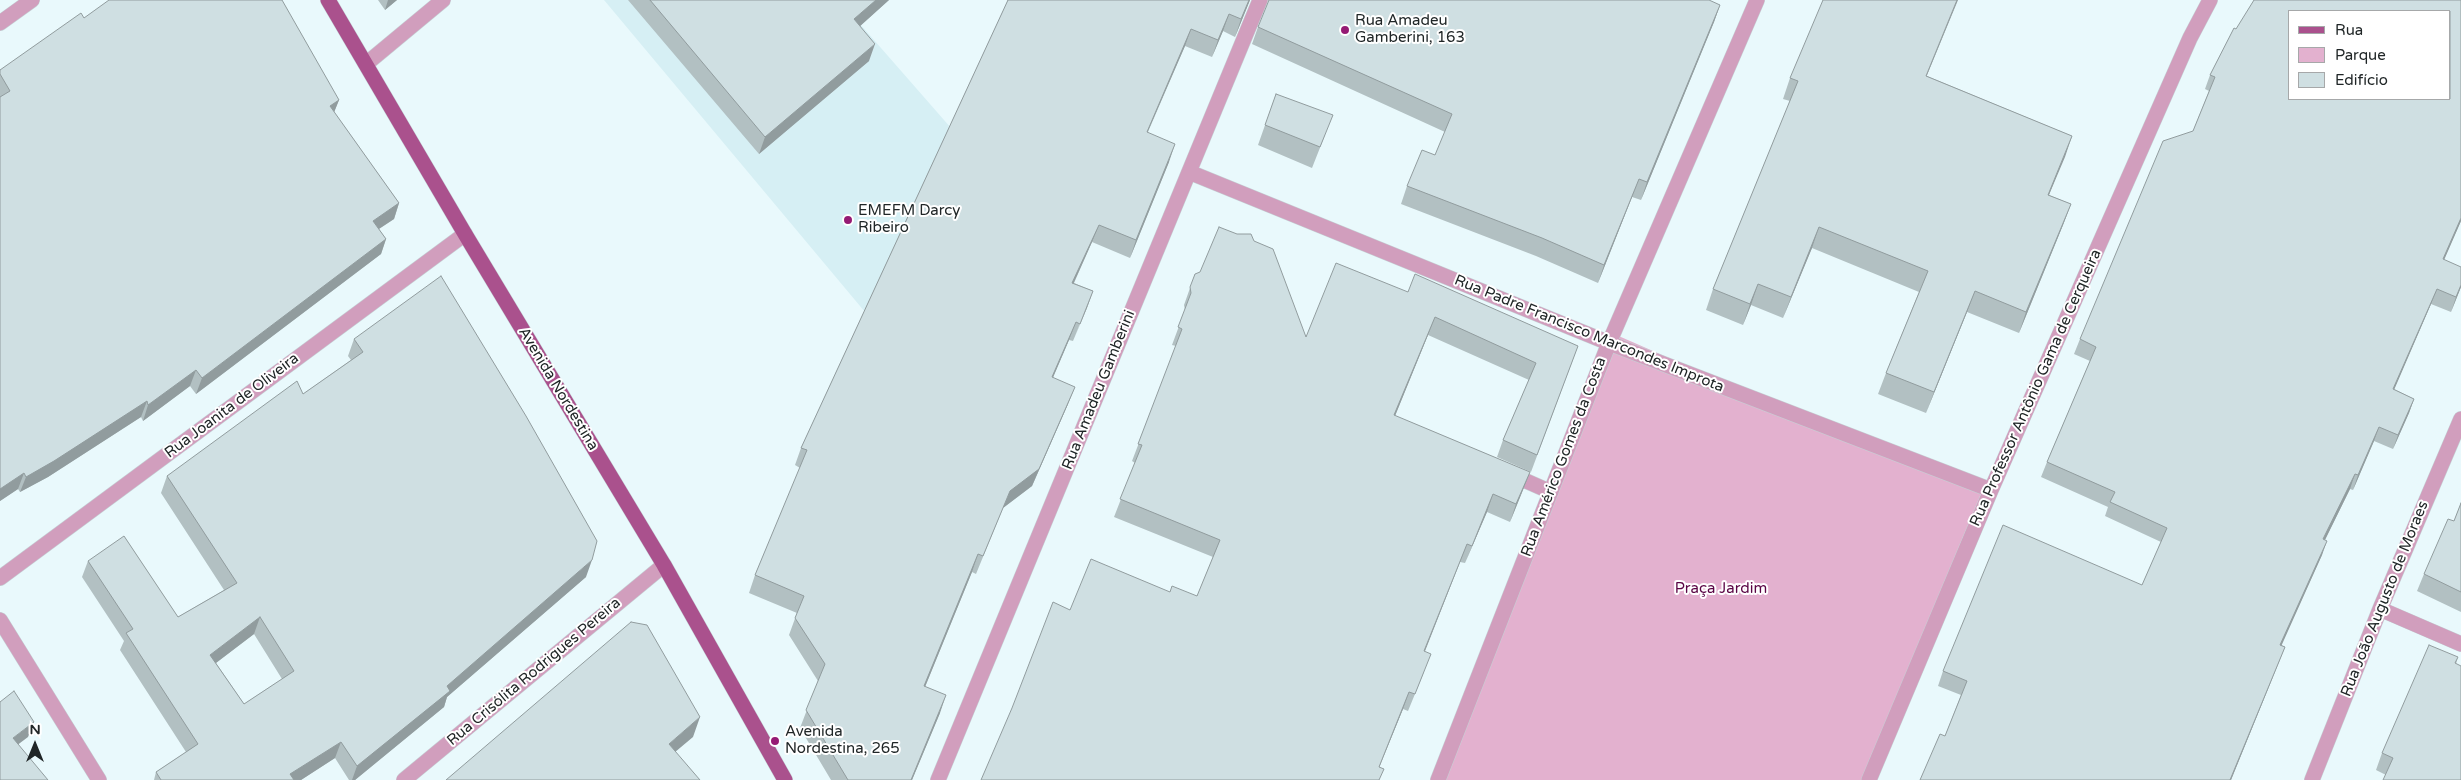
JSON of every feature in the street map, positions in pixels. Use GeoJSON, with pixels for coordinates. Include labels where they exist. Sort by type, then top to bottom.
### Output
{"type":"FeatureCollection","features":[{"type":"Feature","properties":{"kind":"main road","name":"Avenida Nordestina"},"geometry":{"type":"LineString","coordinates":[[328,0],[464,234],[664,565],[785,780]]}},
{"type":"Feature","properties":{"kind":"street"},"geometry":{"type":"LineString","coordinates":[[0,22],[32,0]]}},
{"type":"Feature","properties":{"kind":"street"},"geometry":{"type":"LineString","coordinates":[[366,64],[443,0]]}},
{"type":"Feature","properties":{"kind":"street","name":"Rua Amadeu Gamberini"},"geometry":{"type":"LineString","coordinates":[[938,780],[1260,0]]}},
{"type":"Feature","properties":{"kind":"street","name":"Rua Américo Gomes da Costa"},"geometry":{"type":"LineString","coordinates":[[1438,780],[1609,343],[1757,0]]}},
{"type":"Feature","properties":{"kind":"street","name":"Rua Professor Antônio Gama de Cerqueira"},"geometry":{"type":"LineString","coordinates":[[1869,780],[1991,490],[2190,38],[2210,0]]}},
{"type":"Feature","properties":{"kind":"street","name":"Rua Padre Francisco Marcondes Improta"},"geometry":{"type":"LineString","coordinates":[[1189,172],[1609,343],[1991,490]]}},
{"type":"Feature","properties":{"kind":"street","name":"Rua Joanita de Oliveira"},"geometry":{"type":"LineString","coordinates":[[0,578],[464,234]]}},
{"type":"Feature","properties":{"kind":"street","name":"Rua João Augusto de Moraes"},"geometry":{"type":"LineString","coordinates":[[2312,780],[2380,609],[2461,419]]}},
{"type":"Feature","properties":{"kind":"street"},"geometry":{"type":"LineString","coordinates":[[1499,468],[1551,492]]}},
{"type":"Feature","properties":{"kind":"street","name":"Rua Crisólita Rodrigues Pereira"},"geometry":{"type":"LineString","coordinates":[[404,780],[664,565]]}},
{"type":"Feature","properties":{"kind":"street"},"geometry":{"type":"LineString","coordinates":[[2380,609],[2461,644]]}},
{"type":"Feature","properties":{"kind":"street"},"geometry":{"type":"LineString","coordinates":[[0,620],[99,780]]}},
{"type":"Feature","properties":{"kind":"shaded area","name":"EMEFM Darcy Ribeiro"},"geometry":{"type":"Polygon","coordinates":[[[604,0],[839,0],[951,128],[865,312],[604,0]]]}},
{"type":"Feature","properties":{"kind":"green space","name":"Praça Jardim"},"geometry":{"type":"Polygon","coordinates":[[[1614,334],[1981,494],[1862,780],[1441,780],[1614,334]]]}},
{"type":"Feature","properties":{"kind":"building"},"geometry":{"type":"Polygon","coordinates":[[[109,0],[282,0],[339,100],[330,106],[399,203],[373,221],[386,239],[202,378],[196,370],[148,405],[147,401],[54,461],[26,477],[24,473],[0,489],[0,97],[10,91],[0,74],[0,70],[81,13],[84,18],[109,0]]]}},
{"type":"Feature","properties":{"kind":"building"},"geometry":{"type":"Polygon","coordinates":[[[650,0],[876,0],[854,19],[875,44],[765,137],[650,0]]]}},
{"type":"Feature","properties":{"kind":"building"},"geometry":{"type":"Polygon","coordinates":[[[1008,0],[1249,0],[1241,19],[1229,14],[1218,40],[1191,29],[1147,132],[1175,144],[1136,240],[1099,225],[1072,283],[1093,291],[1080,324],[1076,322],[1052,377],[1075,387],[1039,469],[1010,491],[983,556],[978,554],[924,686],[946,695],[911,780],[848,780],[806,710],[825,664],[795,618],[804,596],[755,575],[807,450],[801,448],[1008,0]]]}},
{"type":"Feature","properties":{"kind":"building"},"geometry":{"type":"Polygon","coordinates":[[[1269,0],[1709,0],[1720,5],[1647,182],[1639,179],[1604,265],[1542,238],[1407,186],[1422,150],[1435,155],[1452,114],[1258,27],[1269,0]]]}},
{"type":"Feature","properties":{"kind":"building"},"geometry":{"type":"Polygon","coordinates":[[[1823,0],[1957,0],[1926,76],[2072,136],[2048,195],[2071,204],[2026,312],[1975,291],[1934,392],[1886,373],[1928,271],[1819,227],[1791,297],[1758,284],[1750,304],[1713,289],[1798,81],[1790,78],[1823,0]]]}},
{"type":"Feature","properties":{"kind":"building"},"geometry":{"type":"Polygon","coordinates":[[[2254,0],[2461,0],[2461,218],[2443,259],[2461,267],[2461,285],[2456,297],[2437,289],[2393,389],[2414,399],[2398,435],[2379,427],[2358,475],[2355,474],[2323,539],[2327,541],[2280,645],[2285,647],[2230,780],[1920,780],[1940,734],[1945,736],[1967,681],[1943,671],[2003,525],[2142,585],[2167,528],[2110,502],[2115,492],[2047,462],[2096,347],[2080,339],[2163,141],[2193,131],[2215,77],[2210,75],[2234,28],[2236,29],[2254,0]]]}},
{"type":"Feature","properties":{"kind":"building"},"geometry":{"type":"Polygon","coordinates":[[[1276,94],[1333,115],[1320,147],[1265,125],[1276,94]]]}},
{"type":"Feature","properties":{"kind":"building"},"geometry":{"type":"Polygon","coordinates":[[[1219,227],[1237,234],[1251,234],[1254,241],[1273,249],[1306,337],[1336,263],[1408,292],[1415,274],[1578,346],[1537,455],[1503,440],[1536,363],[1435,317],[1394,415],[1530,472],[1516,504],[1493,494],[1472,546],[1467,544],[1424,651],[1431,654],[1415,694],[1409,692],[1379,767],[1384,769],[1379,780],[981,780],[1012,708],[1053,602],[1070,610],[1091,559],[1170,592],[1172,586],[1197,596],[1220,540],[1120,499],[1142,445],[1138,444],[1182,329],[1178,327],[1191,293],[1190,287],[1195,274],[1200,272],[1219,227]]]}},
{"type":"Feature","properties":{"kind":"building"},"geometry":{"type":"Polygon","coordinates":[[[441,276],[526,416],[597,541],[592,560],[447,686],[450,691],[357,766],[341,742],[290,774],[294,780],[161,780],[156,772],[198,744],[126,633],[133,629],[88,561],[124,536],[178,617],[237,583],[167,476],[297,381],[303,394],[363,352],[354,339],[441,276]],[[260,617],[210,655],[244,704],[294,671],[260,617]]]}},
{"type":"Feature","properties":{"kind":"building"},"geometry":{"type":"Polygon","coordinates":[[[2461,503],[2461,592],[2424,574],[2448,519],[2454,521],[2461,503]]]}},
{"type":"Feature","properties":{"kind":"building"},"geometry":{"type":"Polygon","coordinates":[[[631,622],[647,625],[700,717],[669,744],[700,780],[446,780],[631,622]]]}},
{"type":"Feature","properties":{"kind":"building"},"geometry":{"type":"Polygon","coordinates":[[[2429,645],[2458,657],[2455,663],[2461,666],[2461,780],[2383,780],[2393,758],[2382,753],[2429,645]]]}},
{"type":"Feature","properties":{"kind":"building"},"geometry":{"type":"Polygon","coordinates":[[[14,691],[34,722],[13,738],[48,780],[0,780],[0,702],[14,691]]]}},
{"type":"Feature","properties":{"kind":"place","name":"Rua Amadeu Gamberini, 163"},"geometry":{"type":"Point","coordinates":[1345,30]}},
{"type":"Feature","properties":{"kind":"place","name":"EMEFM Darcy Ribeiro"},"geometry":{"type":"Point","coordinates":[848,220]}},
{"type":"Feature","properties":{"kind":"place","name":"Avenida Nordestina, 265"},"geometry":{"type":"Point","coordinates":[775,741]}}]}
